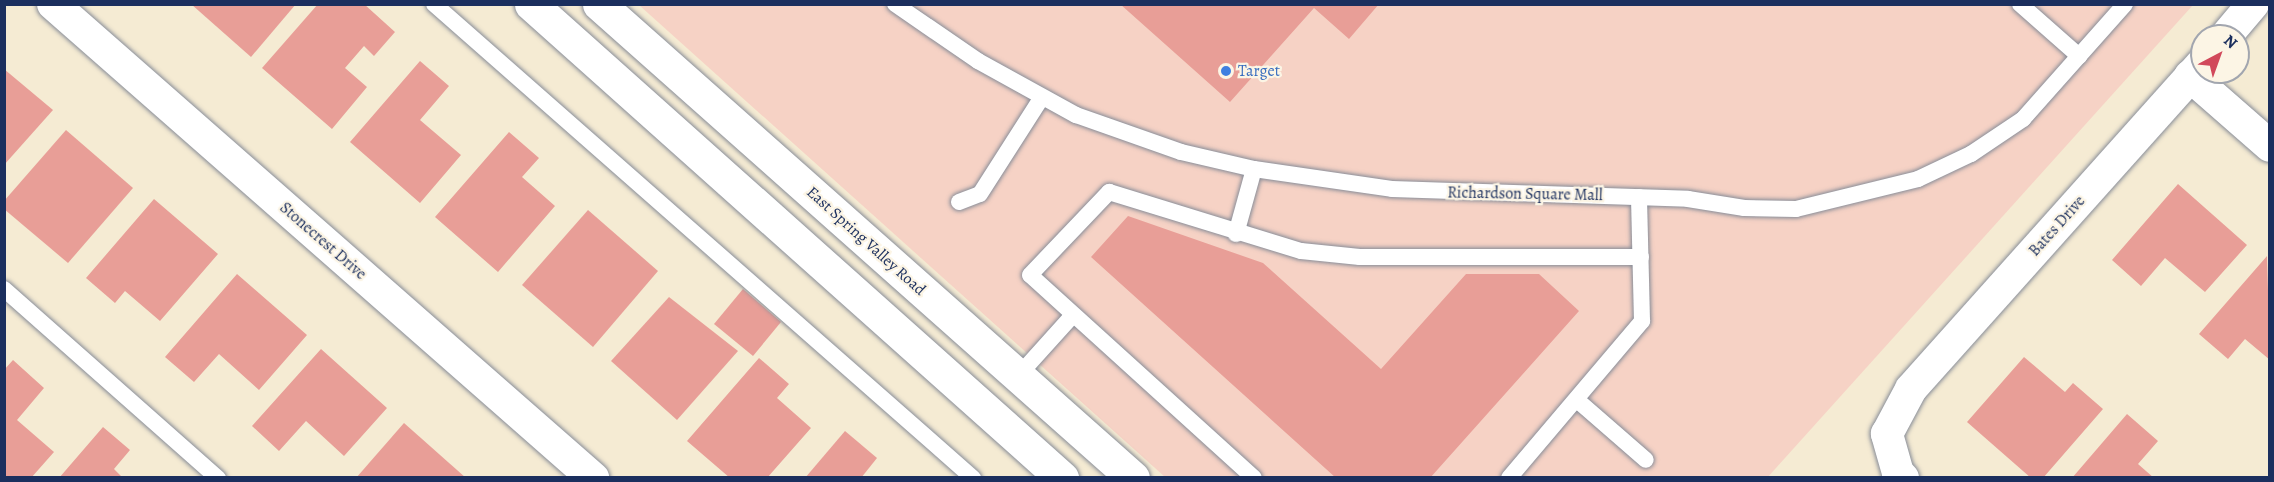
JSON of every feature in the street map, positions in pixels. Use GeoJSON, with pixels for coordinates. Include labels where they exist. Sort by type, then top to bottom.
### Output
{"type":"FeatureCollection","features":[{"type":"Feature","properties":{"kind":"street","name":"Stonecrest Drive"},"geometry":{"type":"LineString","coordinates":[[53,4],[593,477]]}},
{"type":"Feature","properties":{"kind":"street"},"geometry":{"type":"LineString","coordinates":[[531,4],[1062,477]]}},
{"type":"Feature","properties":{"kind":"street","name":"East Spring Valley Road"},"geometry":{"type":"LineString","coordinates":[[599,4],[1133,477]]}},
{"type":"Feature","properties":{"kind":"street"},"geometry":{"type":"LineString","coordinates":[[2236,24],[2253,4]]}},
{"type":"Feature","properties":{"kind":"street","name":"Bates Drive"},"geometry":{"type":"LineString","coordinates":[[1903,477],[1898,473],[1887,434],[1911,389],[2190,77]]}},
{"type":"Feature","properties":{"kind":"street"},"geometry":{"type":"LineString","coordinates":[[2210,84],[2270,146]]}},
{"type":"Feature","properties":{"kind":"street"},"geometry":{"type":"LineString","coordinates":[[987,411],[1018,376]]}},
{"type":"Feature","properties":{"kind":"lane"},"geometry":{"type":"LineString","coordinates":[[434,4],[973,477]]}},
{"type":"Feature","properties":{"kind":"lane","name":"Richardson Square Mall"},"geometry":{"type":"LineString","coordinates":[[895,4],[978,62],[1076,115],[1181,152],[1254,169],[1392,189],[1688,199],[1744,208],[1796,209],[1918,179],[1971,154],[2023,119],[2125,4]]}},
{"type":"Feature","properties":{"kind":"lane"},"geometry":{"type":"LineString","coordinates":[[2020,4],[2079,56]]}},
{"type":"Feature","properties":{"kind":"lane"},"geometry":{"type":"LineString","coordinates":[[959,202],[980,194],[1042,97]]}},
{"type":"Feature","properties":{"kind":"lane"},"geometry":{"type":"LineString","coordinates":[[1236,234],[1254,169]]}},
{"type":"Feature","properties":{"kind":"lane"},"geometry":{"type":"LineString","coordinates":[[1254,477],[1072,316],[1030,275],[1109,192],[1236,234],[1301,251],[1360,257],[1641,257]]}},
{"type":"Feature","properties":{"kind":"lane"},"geometry":{"type":"LineString","coordinates":[[1509,477],[1642,321],[1639,197]]}},
{"type":"Feature","properties":{"kind":"lane"},"geometry":{"type":"LineString","coordinates":[[4,289],[218,477]]}},
{"type":"Feature","properties":{"kind":"lane"},"geometry":{"type":"LineString","coordinates":[[1018,376],[1072,316]]}},
{"type":"Feature","properties":{"kind":"lane"},"geometry":{"type":"LineString","coordinates":[[1577,400],[1646,460]]}},
{"type":"Feature","properties":{"kind":"shaded area"},"geometry":{"type":"Polygon","coordinates":[[[639,5],[2193,5],[1767,478],[1165,477],[639,5]]]}},
{"type":"Feature","properties":{"kind":"building"},"geometry":{"type":"Polygon","coordinates":[[[191,4],[296,4],[251,57],[191,4]]]}},
{"type":"Feature","properties":{"kind":"building"},"geometry":{"type":"Polygon","coordinates":[[[318,4],[364,4],[395,32],[374,56],[364,46],[345,68],[367,87],[332,129],[262,68],[318,4]]]}},
{"type":"Feature","properties":{"kind":"building","name":"Target"},"geometry":{"type":"Polygon","coordinates":[[[1120,4],[1379,4],[1349,39],[1314,8],[1230,102],[1120,4]]]}},
{"type":"Feature","properties":{"kind":"building"},"geometry":{"type":"Polygon","coordinates":[[[420,61],[449,86],[420,120],[461,155],[420,203],[350,142],[420,61]]]}},
{"type":"Feature","properties":{"kind":"building"},"geometry":{"type":"Polygon","coordinates":[[[4,69],[53,110],[4,165],[4,69]]]}},
{"type":"Feature","properties":{"kind":"building"},"geometry":{"type":"Polygon","coordinates":[[[66,130],[133,188],[68,263],[4,209],[4,201],[66,130]]]}},
{"type":"Feature","properties":{"kind":"building"},"geometry":{"type":"Polygon","coordinates":[[[509,132],[539,158],[522,177],[555,206],[498,272],[435,217],[509,132]]]}},
{"type":"Feature","properties":{"kind":"building"},"geometry":{"type":"Polygon","coordinates":[[[2178,184],[2247,245],[2205,292],[2165,258],[2141,286],[2112,260],[2178,184]]]}},
{"type":"Feature","properties":{"kind":"building"},"geometry":{"type":"Polygon","coordinates":[[[154,199],[218,254],[160,321],[125,291],[115,303],[86,278],[154,199]]]}},
{"type":"Feature","properties":{"kind":"building"},"geometry":{"type":"Polygon","coordinates":[[[588,210],[658,271],[593,347],[522,285],[588,210]]]}},
{"type":"Feature","properties":{"kind":"building"},"geometry":{"type":"Polygon","coordinates":[[[1128,216],[1263,263],[1381,369],[1466,274],[1539,274],[1579,311],[1430,478],[1336,478],[1091,257],[1128,216]]]}},
{"type":"Feature","properties":{"kind":"building"},"geometry":{"type":"Polygon","coordinates":[[[2267,256],[2270,360],[2245,339],[2228,359],[2199,334],[2267,256]]]}},
{"type":"Feature","properties":{"kind":"building"},"geometry":{"type":"Polygon","coordinates":[[[237,274],[307,335],[259,390],[219,354],[194,382],[165,357],[237,274]]]}},
{"type":"Feature","properties":{"kind":"building"},"geometry":{"type":"Polygon","coordinates":[[[743,289],[781,322],[753,356],[714,324],[743,289]]]}},
{"type":"Feature","properties":{"kind":"building"},"geometry":{"type":"Polygon","coordinates":[[[669,297],[738,351],[677,420],[611,361],[669,297]]]}},
{"type":"Feature","properties":{"kind":"building"},"geometry":{"type":"Polygon","coordinates":[[[321,349],[387,408],[344,456],[306,421],[279,451],[252,426],[321,349]]]}},
{"type":"Feature","properties":{"kind":"building"},"geometry":{"type":"Polygon","coordinates":[[[2024,357],[2065,392],[2073,383],[2103,409],[2043,478],[2031,478],[1967,422],[2024,357]]]}},
{"type":"Feature","properties":{"kind":"building"},"geometry":{"type":"Polygon","coordinates":[[[759,358],[789,384],[777,398],[811,428],[767,478],[730,478],[687,441],[759,358]]]}},
{"type":"Feature","properties":{"kind":"building"},"geometry":{"type":"Polygon","coordinates":[[[13,360],[44,388],[17,420],[54,452],[31,478],[4,478],[4,370],[13,360]]]}},
{"type":"Feature","properties":{"kind":"building"},"geometry":{"type":"Polygon","coordinates":[[[2127,414],[2158,441],[2138,464],[2154,478],[2072,478],[2127,414]]]}},
{"type":"Feature","properties":{"kind":"building"},"geometry":{"type":"Polygon","coordinates":[[[404,423],[466,478],[356,478],[404,423]]]}},
{"type":"Feature","properties":{"kind":"building"},"geometry":{"type":"Polygon","coordinates":[[[103,427],[130,450],[114,469],[123,478],[59,478],[103,427]]]}},
{"type":"Feature","properties":{"kind":"building"},"geometry":{"type":"Polygon","coordinates":[[[845,431],[877,458],[861,478],[805,478],[845,431]]]}},
{"type":"Feature","properties":{"kind":"place","name":"Target"},"geometry":{"type":"Point","coordinates":[1226,71]}}]}
